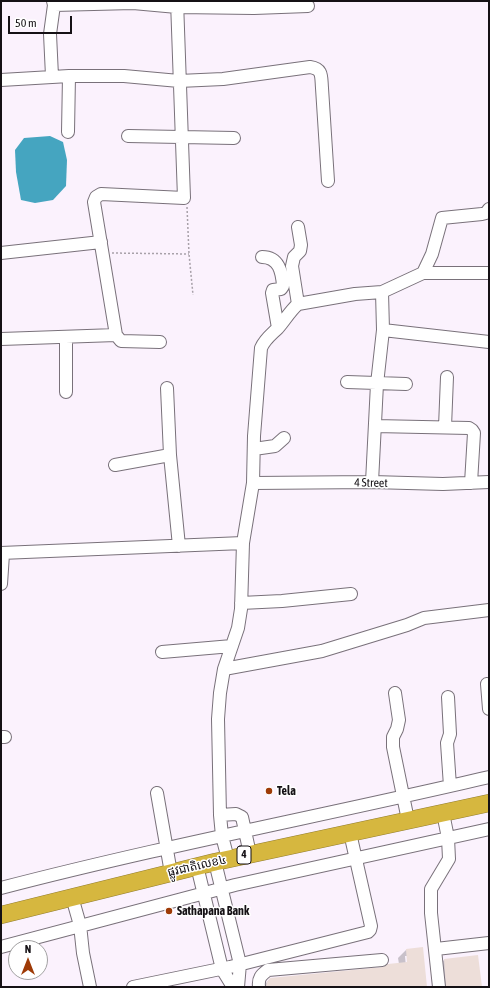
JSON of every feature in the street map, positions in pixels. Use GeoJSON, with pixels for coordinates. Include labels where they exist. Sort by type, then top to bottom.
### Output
{"type":"FeatureCollection","features":[{"type":"Feature","properties":{"kind":"highway","name":"ផ្លូវជាតិលេខ៤"},"geometry":{"type":"LineString","coordinates":[[1,915],[222,860],[489,803]]}},
{"type":"Feature","properties":{"kind":"street"},"geometry":{"type":"LineString","coordinates":[[52,76],[50,34],[53,3],[177,4],[254,8],[308,6]]}},
{"type":"Feature","properties":{"kind":"street"},"geometry":{"type":"LineString","coordinates":[[160,342],[122,341],[116,335],[94,202],[96,197],[101,194],[184,198],[177,4]]}},
{"type":"Feature","properties":{"kind":"street"},"geometry":{"type":"LineString","coordinates":[[1,80],[52,76],[124,76],[179,80],[223,79],[310,67],[316,68],[321,74],[328,181]]}},
{"type":"Feature","properties":{"kind":"street"},"geometry":{"type":"LineString","coordinates":[[68,76],[68,132]]}},
{"type":"Feature","properties":{"kind":"street"},"geometry":{"type":"LineString","coordinates":[[128,136],[234,138]]}},
{"type":"Feature","properties":{"kind":"street"},"geometry":{"type":"LineString","coordinates":[[423,273],[432,254],[442,218],[482,214],[486,213],[489,209]]}},
{"type":"Feature","properties":{"kind":"street"},"geometry":{"type":"LineString","coordinates":[[298,227],[301,245],[300,250],[294,257],[292,266],[298,304]]}},
{"type":"Feature","properties":{"kind":"street"},"geometry":{"type":"LineString","coordinates":[[1,253],[102,247]]}},
{"type":"Feature","properties":{"kind":"street"},"geometry":{"type":"LineString","coordinates":[[262,257],[269,257],[275,261],[280,268],[283,286],[280,289],[273,290],[272,293],[278,328]]}},
{"type":"Feature","properties":{"kind":"street"},"geometry":{"type":"LineString","coordinates":[[238,987],[240,964],[222,889],[222,836],[220,815],[218,719],[224,669],[238,628],[241,603],[243,543],[253,483],[261,348],[265,340],[278,328],[293,308],[298,304],[355,294],[382,292],[423,273],[489,273]]}},
{"type":"Feature","properties":{"kind":"street"},"geometry":{"type":"LineString","coordinates":[[372,482],[377,384],[383,330],[382,292]]}},
{"type":"Feature","properties":{"kind":"street"},"geometry":{"type":"LineString","coordinates":[[383,330],[489,342]]}},
{"type":"Feature","properties":{"kind":"street"},"geometry":{"type":"LineString","coordinates":[[1,339],[116,335]]}},
{"type":"Feature","properties":{"kind":"street"},"geometry":{"type":"LineString","coordinates":[[66,337],[66,392]]}},
{"type":"Feature","properties":{"kind":"street"},"geometry":{"type":"LineString","coordinates":[[445,427],[447,377]]}},
{"type":"Feature","properties":{"kind":"street"},"geometry":{"type":"LineString","coordinates":[[347,382],[406,384]]}},
{"type":"Feature","properties":{"kind":"street"},"geometry":{"type":"LineString","coordinates":[[167,388],[170,454],[179,546]]}},
{"type":"Feature","properties":{"kind":"street"},"geometry":{"type":"LineString","coordinates":[[375,426],[469,428],[474,433],[471,483]]}},
{"type":"Feature","properties":{"kind":"street"},"geometry":{"type":"LineString","coordinates":[[254,449],[275,446],[284,438]]}},
{"type":"Feature","properties":{"kind":"street"},"geometry":{"type":"LineString","coordinates":[[115,465],[170,454]]}},
{"type":"Feature","properties":{"kind":"street","name":"4 Street"},"geometry":{"type":"LineString","coordinates":[[253,483],[372,482],[429,484],[489,482]]}},
{"type":"Feature","properties":{"kind":"street"},"geometry":{"type":"LineString","coordinates":[[1,584],[2,554],[243,543]]}},
{"type":"Feature","properties":{"kind":"street"},"geometry":{"type":"LineString","coordinates":[[241,603],[282,601],[351,594]]}},
{"type":"Feature","properties":{"kind":"street"},"geometry":{"type":"LineString","coordinates":[[224,669],[322,651],[407,625],[424,618],[489,610]]}},
{"type":"Feature","properties":{"kind":"street"},"geometry":{"type":"LineString","coordinates":[[162,652],[232,646]]}},
{"type":"Feature","properties":{"kind":"street"},"geometry":{"type":"LineString","coordinates":[[487,684],[489,709]]}},
{"type":"Feature","properties":{"kind":"street"},"geometry":{"type":"LineString","coordinates":[[395,693],[399,720],[393,737],[393,747],[408,820]]}},
{"type":"Feature","properties":{"kind":"street"},"geometry":{"type":"LineString","coordinates":[[448,697],[450,786]]}},
{"type":"Feature","properties":{"kind":"street"},"geometry":{"type":"LineString","coordinates":[[1,888],[65,871],[166,848],[489,778]]}},
{"type":"Feature","properties":{"kind":"street"},"geometry":{"type":"LineString","coordinates":[[157,793],[171,873]]}},
{"type":"Feature","properties":{"kind":"street"},"geometry":{"type":"LineString","coordinates":[[439,987],[431,913],[431,889],[449,859],[448,838],[444,813]]}},
{"type":"Feature","properties":{"kind":"street"},"geometry":{"type":"LineString","coordinates":[[220,815],[236,814],[242,817],[250,854]]}},
{"type":"Feature","properties":{"kind":"street"},"geometry":{"type":"LineString","coordinates":[[1,947],[80,925],[222,889],[489,829]]}},
{"type":"Feature","properties":{"kind":"street"},"geometry":{"type":"LineString","coordinates":[[133,987],[222,969],[368,932],[371,926],[350,833]]}},
{"type":"Feature","properties":{"kind":"street"},"geometry":{"type":"LineString","coordinates":[[197,866],[222,969],[233,987]]}},
{"type":"Feature","properties":{"kind":"street"},"geometry":{"type":"LineString","coordinates":[[72,897],[80,925],[83,953],[90,987]]}},
{"type":"Feature","properties":{"kind":"street"},"geometry":{"type":"LineString","coordinates":[[436,949],[489,943]]}},
{"type":"Feature","properties":{"kind":"street"},"geometry":{"type":"LineString","coordinates":[[259,987],[258,980],[261,975],[268,970],[382,960]]}},
{"type":"Feature","properties":{"kind":"path"},"geometry":{"type":"LineString","coordinates":[[184,198],[187,208],[193,295]]}},
{"type":"Feature","properties":{"kind":"path"},"geometry":{"type":"LineString","coordinates":[[102,247],[189,254]]}},
{"type":"Feature","properties":{"kind":"water"},"geometry":{"type":"Polygon","coordinates":[[[50,136],[63,142],[67,160],[66,186],[53,200],[35,203],[21,200],[16,172],[15,150],[24,138],[50,136]]]}},
{"type":"Feature","properties":{"kind":"building"},"geometry":{"type":"Polygon","coordinates":[[[423,947],[427,987],[266,987],[270,978],[383,967],[388,964],[407,962],[406,949],[423,947]]]}},
{"type":"Feature","properties":{"kind":"building"},"geometry":{"type":"Polygon","coordinates":[[[478,955],[482,987],[446,987],[444,959],[478,955]]]}},
{"type":"Feature","properties":{"kind":"place","name":"Tela"},"geometry":{"type":"Point","coordinates":[269,791]}},
{"type":"Feature","properties":{"kind":"place","name":"Sathapana Bank"},"geometry":{"type":"Point","coordinates":[169,911]}}]}
